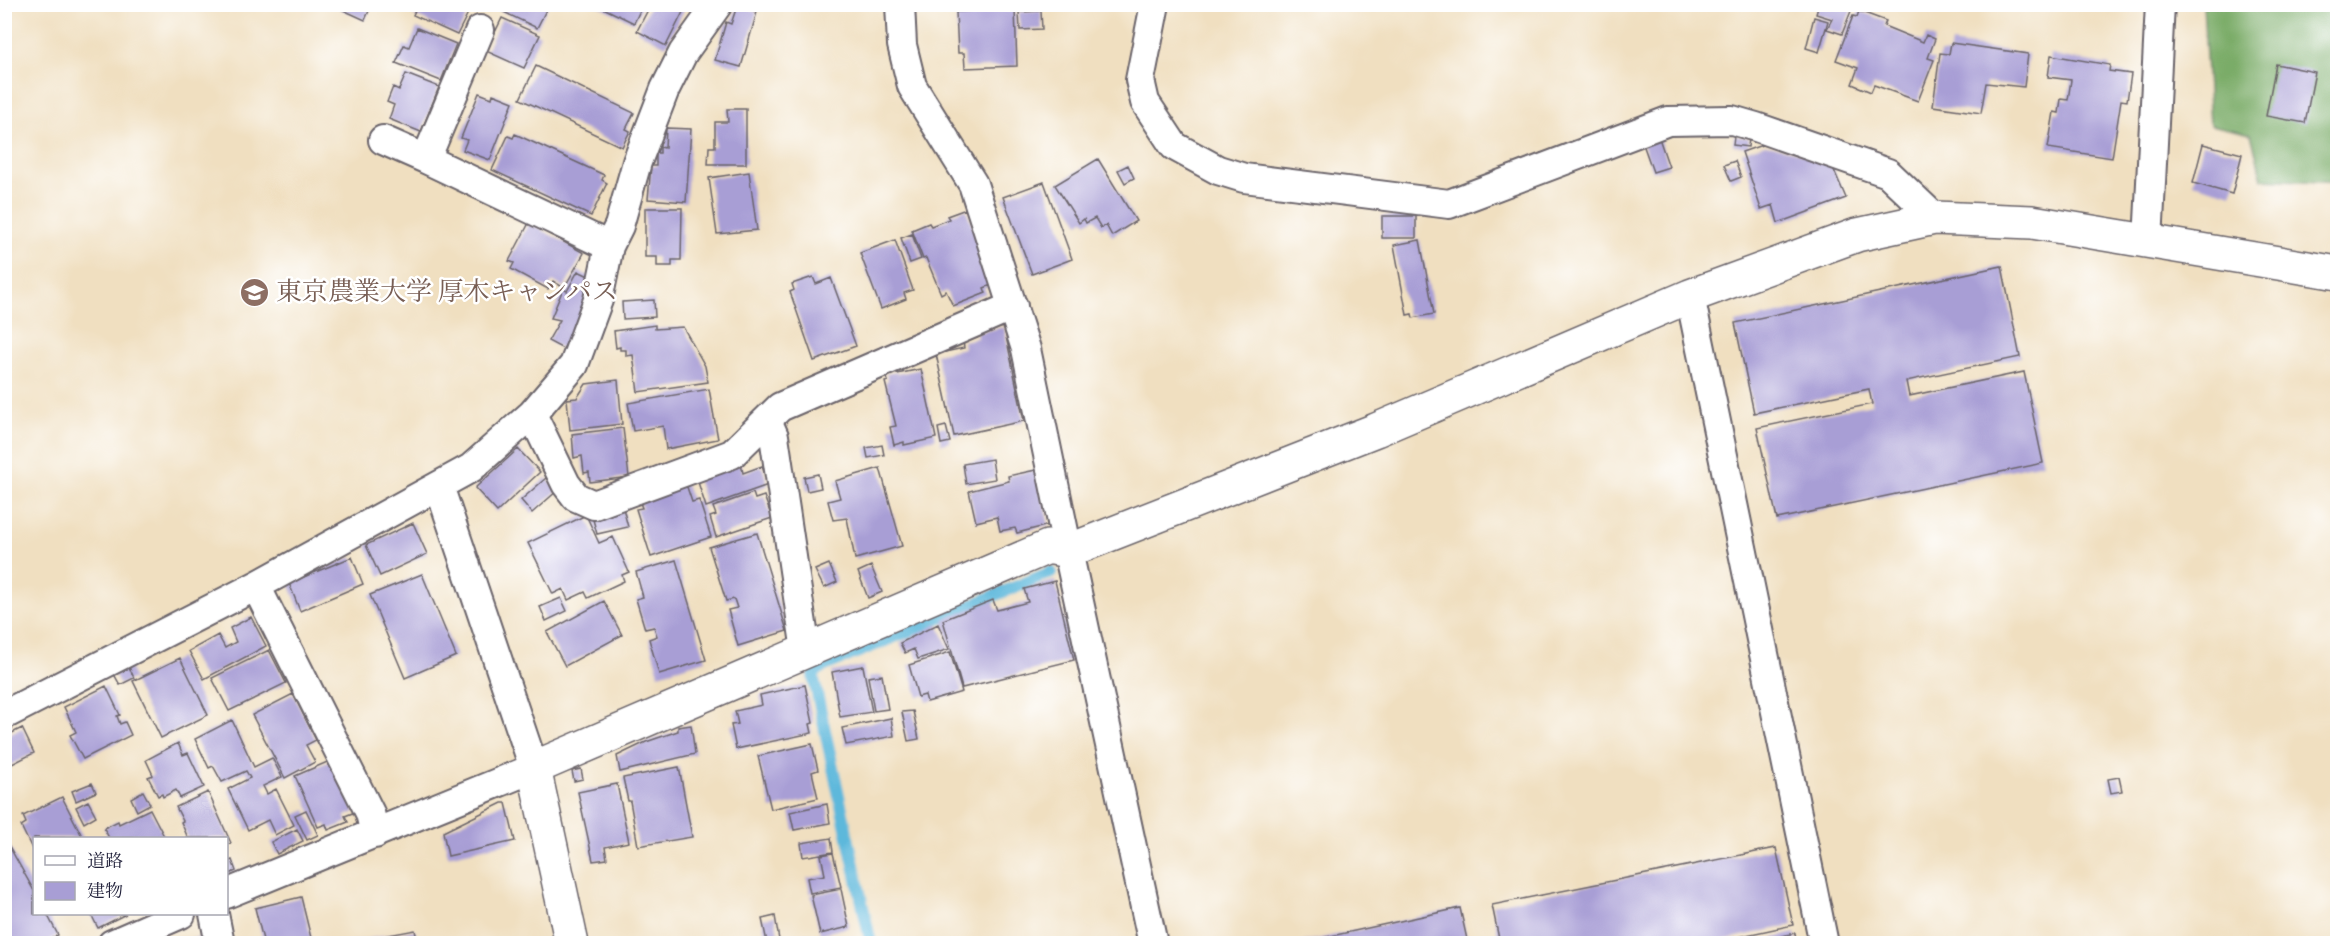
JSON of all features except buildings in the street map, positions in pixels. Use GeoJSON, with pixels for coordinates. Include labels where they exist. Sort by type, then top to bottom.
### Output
{"type":"FeatureCollection","features":[{"type":"Feature","properties":{"kind":"street"},"geometry":{"type":"LineString","coordinates":[[4,715],[256,586],[471,468],[532,414],[552,394],[574,365],[598,300],[609,246],[619,226],[637,162],[665,89],[684,53],[718,4]]}},
{"type":"Feature","properties":{"kind":"street"},"geometry":{"type":"LineString","coordinates":[[900,4],[902,45],[912,86],[974,184],[1026,349],[1153,944]]}},
{"type":"Feature","properties":{"kind":"street"},"geometry":{"type":"LineString","coordinates":[[1155,4],[1140,80],[1145,102],[1174,146],[1218,170],[1244,178],[1449,204],[1668,121],[1732,120],[1888,173],[1935,218]]}},
{"type":"Feature","properties":{"kind":"street"},"geometry":{"type":"LineString","coordinates":[[2148,242],[2160,4]]}},
{"type":"Feature","properties":{"kind":"street"},"geometry":{"type":"LineString","coordinates":[[426,159],[480,30]]}},
{"type":"Feature","properties":{"kind":"street"},"geometry":{"type":"LineString","coordinates":[[383,140],[609,246]]}},
{"type":"Feature","properties":{"kind":"street"},"geometry":{"type":"LineString","coordinates":[[228,893],[534,768],[1048,547],[1068,551],[1376,430],[1690,296],[1857,235],[1935,218],[2032,222],[2337,273]]}},
{"type":"Feature","properties":{"kind":"street"},"geometry":{"type":"LineString","coordinates":[[1690,296],[1824,944]]}},
{"type":"Feature","properties":{"kind":"street"},"geometry":{"type":"LineString","coordinates":[[532,414],[566,484],[576,497],[594,505],[732,454],[780,407],[1013,306]]}},
{"type":"Feature","properties":{"kind":"street"},"geometry":{"type":"LineString","coordinates":[[767,420],[774,436],[806,651]]}},
{"type":"Feature","properties":{"kind":"street"},"geometry":{"type":"LineString","coordinates":[[439,486],[534,768],[572,944]]}},
{"type":"Feature","properties":{"kind":"street"},"geometry":{"type":"LineString","coordinates":[[256,586],[370,813],[375,834]]}},
{"type":"Feature","properties":{"kind":"street"},"geometry":{"type":"LineString","coordinates":[[112,944],[179,915]]}},
{"type":"Feature","properties":{"kind":"street"},"geometry":{"type":"LineString","coordinates":[[213,915],[220,944]]}},
{"type":"Feature","properties":{"kind":"green space"},"geometry":{"type":"Polygon","coordinates":[[[2203,5],[2337,5],[2337,183],[2262,179],[2251,134],[2210,125],[2203,5]]]}},
{"type":"Feature","properties":{"kind":"waterway"},"geometry":{"type":"LineString","coordinates":[[871,944],[813,675],[820,668],[1051,572]]}},
{"type":"Feature","properties":{"kind":"place","name":"東京農業大学 厚木キャンパス"},"geometry":{"type":"Point","coordinates":[255,292]}}]}
